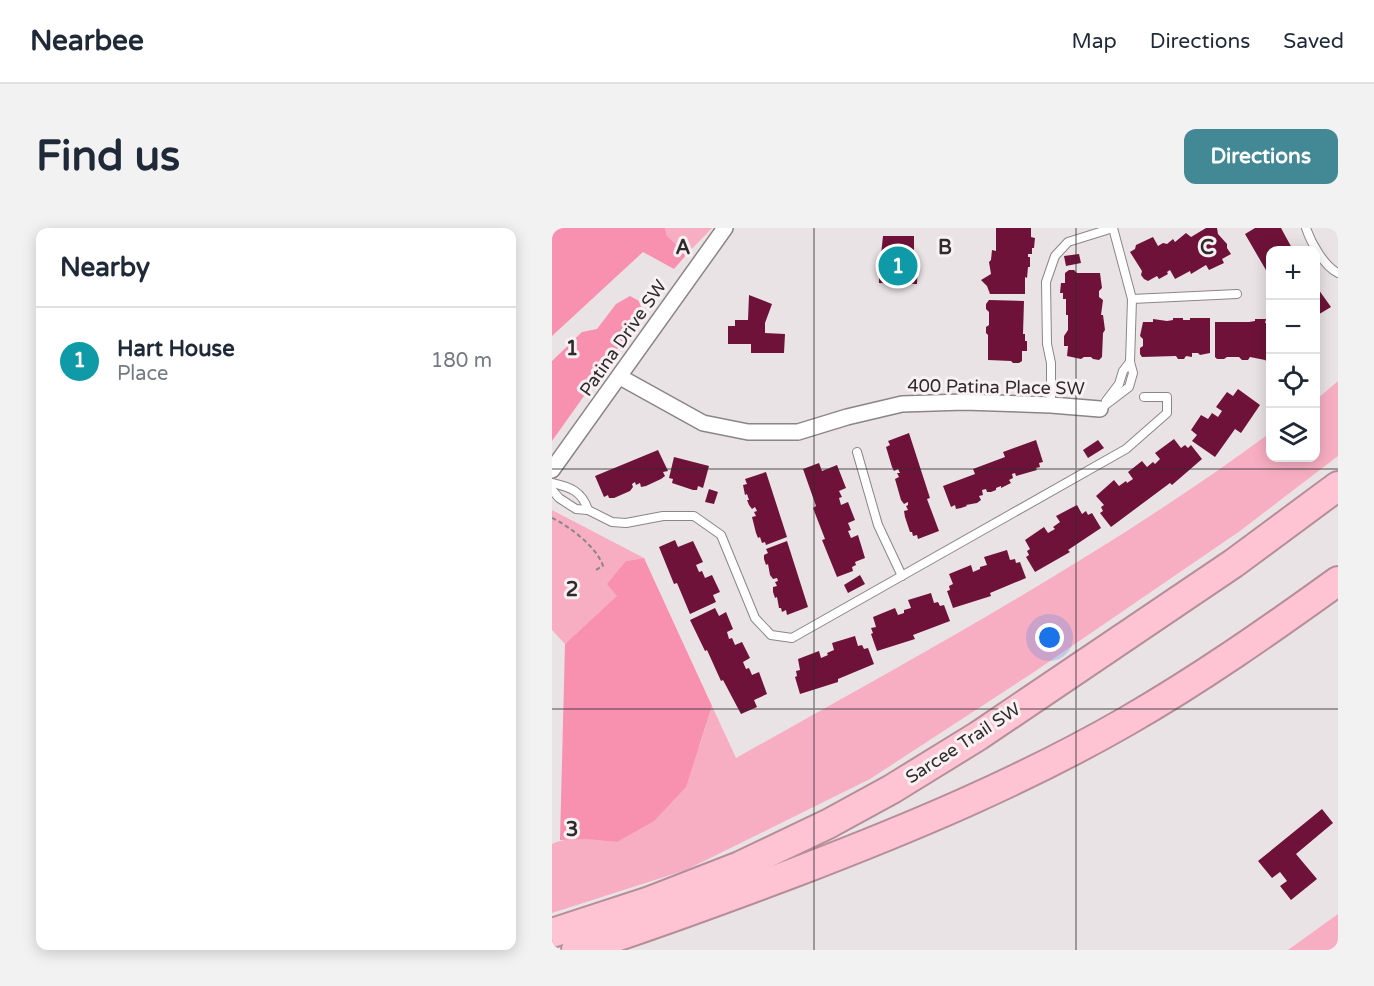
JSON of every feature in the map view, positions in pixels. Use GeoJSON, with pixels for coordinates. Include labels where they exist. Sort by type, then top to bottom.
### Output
{"type":"FeatureCollection","features":[{"type":"Feature","properties":{"kind":"highway","name":"Sarcee Trail SW"},"geometry":{"type":"LineString","coordinates":[[552,933],[650,901],[740,866],[828,824],[892,789],[978,736],[1234,563],[1338,486]]}},
{"type":"Feature","properties":{"kind":"highway"},"geometry":{"type":"LineString","coordinates":[[576,950],[688,912],[843,854],[986,794],[1058,759],[1176,692],[1338,581]]}},
{"type":"Feature","properties":{"kind":"street","name":"Patina Drive SW"},"geometry":{"type":"LineString","coordinates":[[552,470],[725,228]]}},
{"type":"Feature","properties":{"kind":"street","name":"400 Patina Place SW"},"geometry":{"type":"LineString","coordinates":[[620,377],[703,423],[748,432],[798,432],[902,404],[964,402],[1100,409]]}},
{"type":"Feature","properties":{"kind":"lane"},"geometry":{"type":"LineString","coordinates":[[1051,405],[1046,282],[1054,256],[1068,242],[1113,228],[1132,299],[1130,362],[1123,371],[1119,384],[1100,409]]}},
{"type":"Feature","properties":{"kind":"lane"},"geometry":{"type":"LineString","coordinates":[[1306,228],[1318,251],[1338,273]]}},
{"type":"Feature","properties":{"kind":"lane"},"geometry":{"type":"LineString","coordinates":[[1132,299],[1237,294]]}},
{"type":"Feature","properties":{"kind":"lane"},"geometry":{"type":"LineString","coordinates":[[552,489],[559,498],[576,509],[588,510],[612,522],[626,523],[663,516],[694,516],[721,535],[755,618],[771,635],[792,638],[1126,449],[1167,413],[1167,397],[1144,397]]}},
{"type":"Feature","properties":{"kind":"lane"},"geometry":{"type":"LineString","coordinates":[[858,452],[878,525],[902,576]]}},
{"type":"Feature","properties":{"kind":"lane"},"geometry":{"type":"LineString","coordinates":[[552,483],[567,486],[585,498],[588,510]]}},
{"type":"Feature","properties":{"kind":"path"},"geometry":{"type":"LineString","coordinates":[[552,518],[568,526],[600,558],[603,566],[594,571]]}},
{"type":"Feature","properties":{"kind":"shaded area"},"geometry":{"type":"Polygon","coordinates":[[[552,228],[665,228],[667,236],[687,254],[674,269],[643,252],[552,336],[552,228]]]}},
{"type":"Feature","properties":{"kind":"shaded area"},"geometry":{"type":"Polygon","coordinates":[[[665,228],[712,228],[687,254],[667,236],[665,228]]]}},
{"type":"Feature","properties":{"kind":"shaded area"},"geometry":{"type":"Polygon","coordinates":[[[630,296],[639,301],[641,307],[633,327],[552,441],[552,361],[582,332],[597,329],[616,304],[630,296]]]}},
{"type":"Feature","properties":{"kind":"shaded area"},"geometry":{"type":"Polygon","coordinates":[[[1338,381],[1338,456],[1240,531],[1034,672],[870,779],[686,870],[552,913],[552,844],[576,839],[617,842],[699,747],[712,706],[736,758],[1008,604],[1141,522],[1266,436],[1266,462],[1320,462],[1320,397],[1338,381]]]}},
{"type":"Feature","properties":{"kind":"shaded area"},"geometry":{"type":"Polygon","coordinates":[[[552,510],[644,558],[626,561],[618,596],[565,644],[552,630],[552,510]]]}},
{"type":"Feature","properties":{"kind":"shaded area"},"geometry":{"type":"Polygon","coordinates":[[[644,558],[712,706],[686,787],[654,821],[617,842],[586,839],[560,840],[565,644],[617,596],[607,584],[626,561],[644,558]]]}},
{"type":"Feature","properties":{"kind":"shaded area"},"geometry":{"type":"Polygon","coordinates":[[[1338,914],[1338,950],[1288,950],[1338,914]]]}},
{"type":"Feature","properties":{"kind":"building"},"geometry":{"type":"Polygon","coordinates":[[[996,228],[1031,228],[1031,237],[1035,238],[1032,254],[1028,254],[1030,267],[1028,267],[1027,278],[1025,277],[1025,294],[990,294],[987,286],[981,280],[991,274],[989,262],[992,250],[996,251],[996,228]]]}},
{"type":"Feature","properties":{"kind":"building"},"geometry":{"type":"Polygon","coordinates":[[[1206,228],[1217,228],[1218,234],[1227,244],[1231,254],[1222,259],[1224,263],[1209,270],[1206,265],[1191,274],[1190,271],[1175,279],[1170,270],[1168,274],[1159,279],[1157,276],[1148,281],[1144,279],[1141,275],[1142,271],[1130,252],[1135,249],[1136,245],[1153,237],[1158,246],[1163,243],[1167,244],[1173,239],[1175,242],[1186,233],[1191,237],[1206,228]]]}},
{"type":"Feature","properties":{"kind":"building"},"geometry":{"type":"Polygon","coordinates":[[[1255,228],[1281,228],[1291,246],[1266,246],[1266,270],[1245,234],[1255,228]]]}},
{"type":"Feature","properties":{"kind":"building"},"geometry":{"type":"Polygon","coordinates":[[[883,236],[914,236],[914,258],[918,258],[917,284],[879,283],[879,255],[881,255],[883,236]]]}},
{"type":"Feature","properties":{"kind":"building"},"geometry":{"type":"Polygon","coordinates":[[[1079,254],[1081,263],[1066,266],[1064,256],[1079,254]]]}},
{"type":"Feature","properties":{"kind":"building"},"geometry":{"type":"Polygon","coordinates":[[[1069,270],[1077,273],[1100,273],[1102,288],[1099,291],[1099,297],[1103,300],[1101,315],[1103,315],[1105,330],[1102,357],[1099,360],[1091,357],[1081,359],[1067,356],[1068,346],[1064,346],[1064,336],[1068,330],[1068,315],[1066,315],[1066,299],[1063,299],[1063,293],[1060,293],[1061,283],[1065,283],[1065,273],[1069,270]]]}},
{"type":"Feature","properties":{"kind":"building"},"geometry":{"type":"Polygon","coordinates":[[[1320,292],[1331,307],[1320,314],[1320,292]]]}},
{"type":"Feature","properties":{"kind":"building"},"geometry":{"type":"Polygon","coordinates":[[[749,295],[772,304],[765,323],[765,333],[785,334],[784,353],[751,353],[751,344],[728,344],[728,326],[735,326],[735,320],[748,320],[749,295]]]}},
{"type":"Feature","properties":{"kind":"building"},"geometry":{"type":"Polygon","coordinates":[[[989,300],[1024,301],[1023,334],[1027,341],[1027,351],[1022,351],[1022,361],[1019,363],[988,360],[986,327],[989,325],[989,312],[986,304],[989,300]]]}},
{"type":"Feature","properties":{"kind":"building"},"geometry":{"type":"Polygon","coordinates":[[[1173,318],[1190,320],[1190,318],[1210,318],[1210,353],[1200,355],[1192,353],[1192,357],[1186,356],[1184,359],[1178,359],[1176,356],[1142,357],[1140,348],[1143,346],[1143,339],[1140,336],[1143,322],[1153,322],[1153,319],[1167,321],[1173,318]]]}},
{"type":"Feature","properties":{"kind":"building"},"geometry":{"type":"Polygon","coordinates":[[[1255,319],[1266,319],[1266,361],[1250,357],[1248,360],[1242,360],[1239,357],[1217,359],[1215,357],[1215,322],[1255,321],[1255,319]]]}},
{"type":"Feature","properties":{"kind":"building"},"geometry":{"type":"Polygon","coordinates":[[[1238,389],[1260,405],[1241,433],[1235,429],[1215,457],[1192,441],[1197,435],[1191,430],[1201,415],[1208,419],[1212,413],[1218,417],[1222,411],[1216,407],[1227,392],[1233,396],[1238,389]]]}},
{"type":"Feature","properties":{"kind":"building"},"geometry":{"type":"Polygon","coordinates":[[[909,433],[930,498],[927,499],[939,531],[918,539],[917,535],[913,536],[910,532],[904,511],[908,510],[906,506],[908,502],[904,504],[901,500],[895,479],[899,477],[897,473],[900,473],[898,469],[894,471],[886,447],[890,445],[888,441],[909,433]]]}},
{"type":"Feature","properties":{"kind":"building"},"geometry":{"type":"Polygon","coordinates":[[[1174,439],[1181,448],[1185,445],[1188,448],[1191,445],[1202,459],[1172,485],[1170,483],[1111,527],[1100,513],[1104,505],[1096,496],[1114,480],[1119,486],[1133,479],[1128,472],[1142,461],[1147,467],[1153,462],[1155,464],[1160,459],[1155,453],[1174,439]]]}},
{"type":"Feature","properties":{"kind":"building"},"geometry":{"type":"Polygon","coordinates":[[[1036,440],[1043,462],[1039,463],[1040,467],[1036,468],[1037,470],[1016,476],[1015,473],[1012,474],[1013,478],[1009,480],[1011,483],[991,492],[987,492],[986,489],[982,490],[983,495],[979,496],[981,500],[977,503],[956,509],[955,505],[951,507],[943,486],[975,474],[973,469],[1005,457],[1003,452],[1036,440]]]}},
{"type":"Feature","properties":{"kind":"building"},"geometry":{"type":"Polygon","coordinates":[[[1098,440],[1104,448],[1088,458],[1083,450],[1098,440]]]}},
{"type":"Feature","properties":{"kind":"building"},"geometry":{"type":"Polygon","coordinates":[[[658,450],[668,471],[663,472],[665,476],[641,487],[640,483],[636,485],[635,482],[630,491],[614,498],[609,498],[608,495],[604,497],[595,476],[658,450]]]}},
{"type":"Feature","properties":{"kind":"building"},"geometry":{"type":"Polygon","coordinates":[[[674,457],[709,466],[703,488],[698,486],[697,490],[693,490],[672,483],[673,479],[669,478],[674,457]]]}},
{"type":"Feature","properties":{"kind":"building"},"geometry":{"type":"Polygon","coordinates":[[[819,463],[822,471],[837,465],[846,488],[839,491],[842,497],[839,498],[841,505],[848,502],[855,520],[848,523],[851,530],[848,531],[851,538],[858,535],[865,558],[855,562],[856,565],[852,567],[853,571],[837,577],[822,540],[825,539],[813,508],[816,506],[803,469],[819,463]]]}},
{"type":"Feature","properties":{"kind":"building"},"geometry":{"type":"Polygon","coordinates":[[[766,472],[787,537],[766,545],[756,533],[752,517],[756,516],[754,512],[757,511],[755,507],[752,509],[749,505],[743,485],[747,484],[745,479],[766,472]]]}},
{"type":"Feature","properties":{"kind":"building"},"geometry":{"type":"Polygon","coordinates":[[[709,489],[718,492],[714,504],[705,502],[709,489]]]}},
{"type":"Feature","properties":{"kind":"building"},"geometry":{"type":"Polygon","coordinates":[[[1077,505],[1082,514],[1086,511],[1088,515],[1092,513],[1101,528],[1068,550],[1070,552],[1035,572],[1026,557],[1030,549],[1025,540],[1044,527],[1048,533],[1055,529],[1053,527],[1060,522],[1056,516],[1077,505]]]}},
{"type":"Feature","properties":{"kind":"building"},"geometry":{"type":"Polygon","coordinates":[[[675,540],[678,547],[693,541],[703,562],[696,565],[699,572],[702,571],[705,578],[712,575],[720,592],[713,595],[716,602],[690,614],[677,583],[674,584],[659,547],[675,540]]]}},
{"type":"Feature","properties":{"kind":"building"},"geometry":{"type":"Polygon","coordinates":[[[787,541],[808,607],[787,615],[786,610],[782,612],[779,608],[777,597],[775,598],[773,587],[777,586],[775,582],[778,581],[770,575],[764,555],[768,553],[766,549],[787,541]]]}},
{"type":"Feature","properties":{"kind":"building"},"geometry":{"type":"Polygon","coordinates":[[[1007,550],[1010,560],[1015,559],[1016,563],[1020,562],[1026,578],[990,593],[991,596],[953,608],[947,591],[953,584],[949,574],[971,565],[973,572],[987,565],[984,557],[1007,550]]]}},
{"type":"Feature","properties":{"kind":"building"},"geometry":{"type":"Polygon","coordinates":[[[860,575],[865,584],[848,593],[844,585],[860,575]]]}},
{"type":"Feature","properties":{"kind":"building"},"geometry":{"type":"Polygon","coordinates":[[[931,593],[934,603],[944,605],[950,621],[913,635],[915,639],[877,651],[871,634],[873,633],[871,628],[876,627],[873,617],[895,608],[898,615],[904,613],[904,610],[911,608],[908,600],[931,593]]]}},
{"type":"Feature","properties":{"kind":"building"},"geometry":{"type":"Polygon","coordinates":[[[715,608],[719,616],[726,612],[733,629],[727,632],[729,639],[732,638],[735,645],[742,642],[750,658],[743,662],[746,669],[749,668],[752,675],[759,672],[767,694],[754,700],[757,707],[741,714],[723,680],[721,681],[690,620],[715,608]]]}},
{"type":"Feature","properties":{"kind":"building"},"geometry":{"type":"Polygon","coordinates":[[[855,636],[858,646],[868,648],[874,664],[838,679],[838,682],[800,694],[795,677],[797,676],[796,671],[800,670],[798,659],[819,651],[821,658],[834,650],[832,643],[855,636]]]}},
{"type":"Feature","properties":{"kind":"building"},"geometry":{"type":"Polygon","coordinates":[[[1322,809],[1333,823],[1296,854],[1317,879],[1291,900],[1280,886],[1287,881],[1280,872],[1272,878],[1258,861],[1322,809]]]}},
{"type":"Feature","properties":{"kind":"place","name":"Hart House"},"geometry":{"type":"Point","coordinates":[898,266]}}]}
